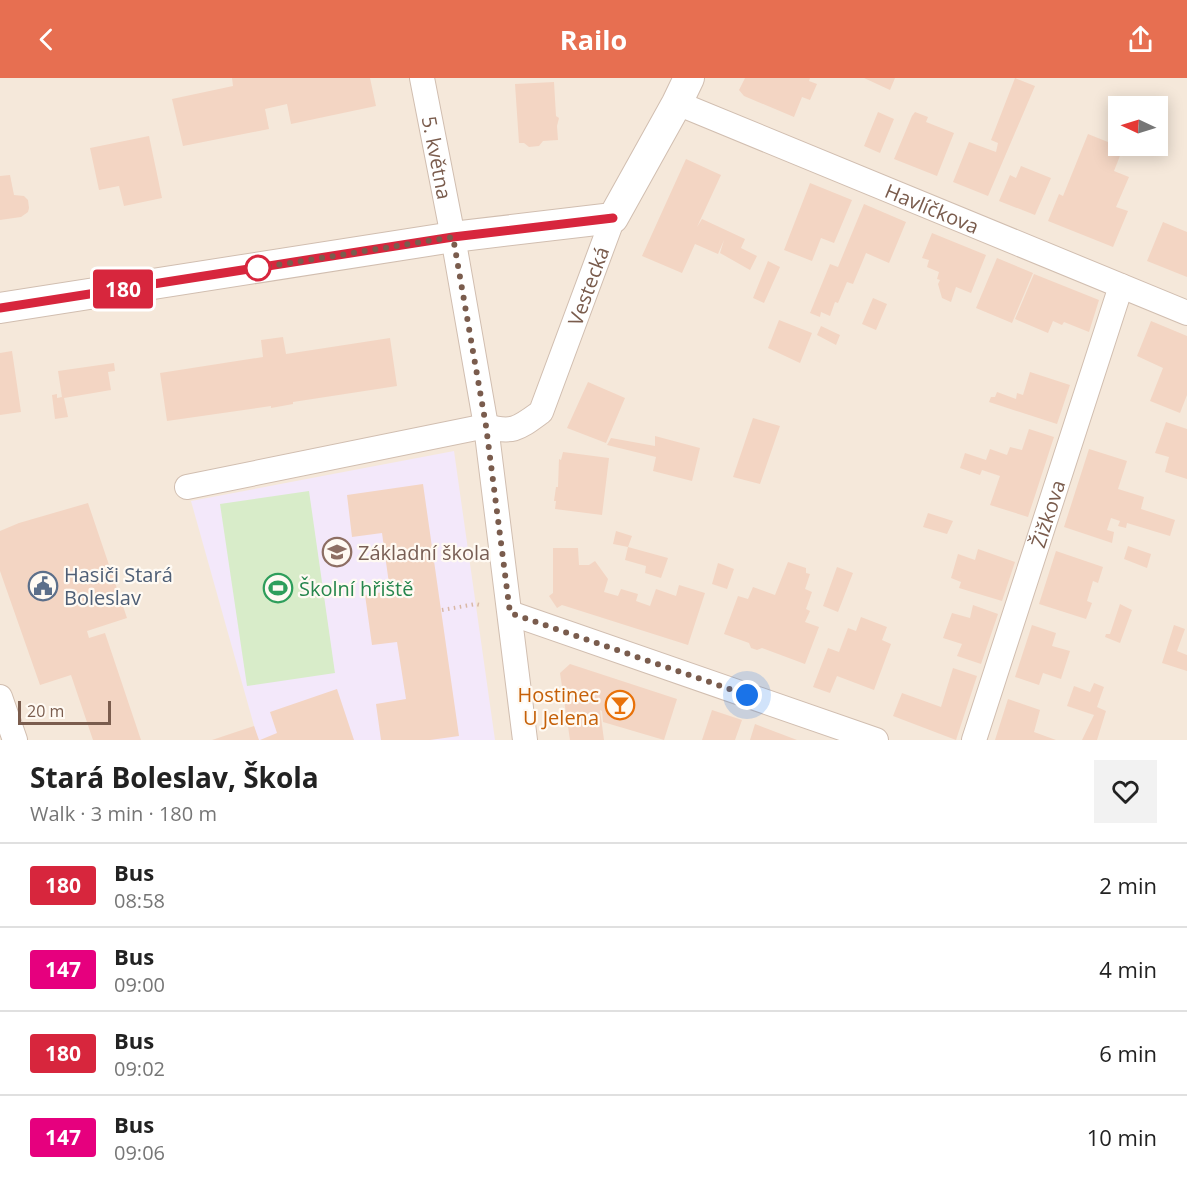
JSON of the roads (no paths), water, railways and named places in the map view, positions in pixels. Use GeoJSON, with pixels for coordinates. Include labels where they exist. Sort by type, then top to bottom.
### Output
{"type":"FeatureCollection","features":[{"type":"Feature","properties":{"kind":"street","name":"5. května"},"geometry":{"type":"LineString","coordinates":[[422,78],[486,426],[525,740]]}},
{"type":"Feature","properties":{"kind":"street","name":"Vestecká"},"geometry":{"type":"LineString","coordinates":[[187,487],[486,426],[502,430],[519,428],[541,412],[613,218],[683,91]]}},
{"type":"Feature","properties":{"kind":"street","name":"Havlíčkova"},"geometry":{"type":"LineString","coordinates":[[683,91],[1120,286],[1187,313]]}},
{"type":"Feature","properties":{"kind":"street"},"geometry":{"type":"LineString","coordinates":[[0,308],[453,237],[613,218]]}},
{"type":"Feature","properties":{"kind":"street","name":"Žižkova"},"geometry":{"type":"LineString","coordinates":[[974,740],[1120,286]]}},
{"type":"Feature","properties":{"kind":"street"},"geometry":{"type":"LineString","coordinates":[[510,613],[876,740]]}},
{"type":"Feature","properties":{"kind":"street"},"geometry":{"type":"LineString","coordinates":[[0,697],[15,740]]}},
{"type":"Feature","properties":{"kind":"place","name":"Základní škola"},"geometry":{"type":"Point","coordinates":[337,552]}},
{"type":"Feature","properties":{"kind":"place","name":"Hasiči Stará Boleslav"},"geometry":{"type":"Point","coordinates":[43,586]}},
{"type":"Feature","properties":{"kind":"place","name":"Školní hřiště"},"geometry":{"type":"Point","coordinates":[278,588]}},
{"type":"Feature","properties":{"kind":"place","name":"Hostinec U Jelena"},"geometry":{"type":"Point","coordinates":[620,705]}}]}
